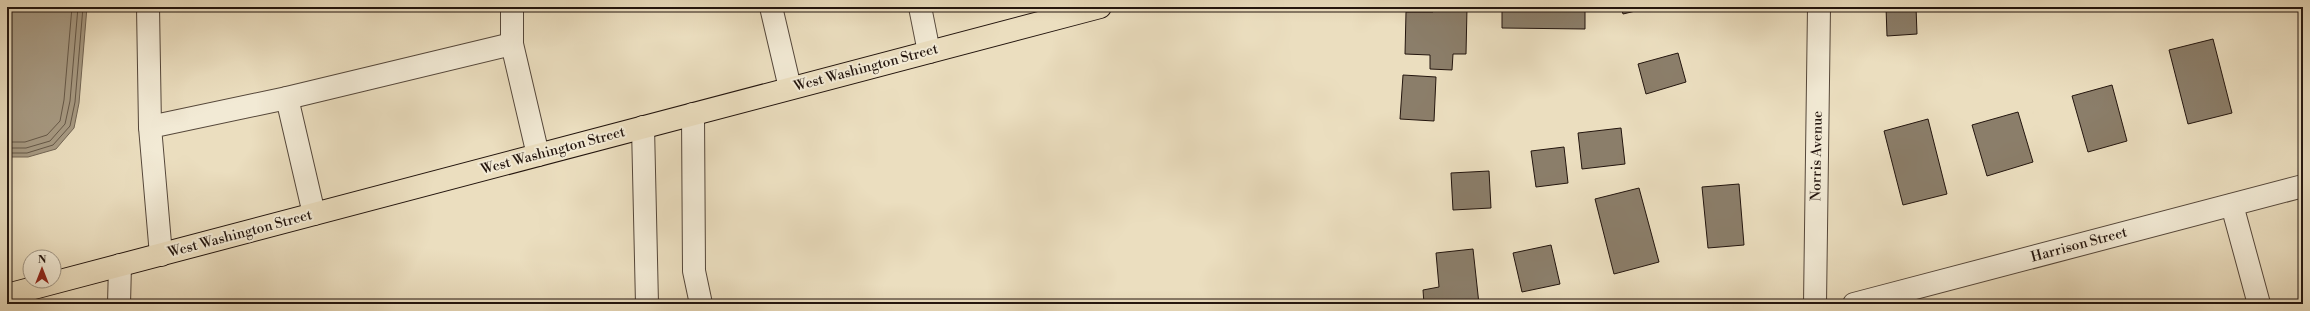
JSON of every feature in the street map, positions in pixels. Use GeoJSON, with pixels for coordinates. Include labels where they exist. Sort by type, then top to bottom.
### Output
{"type":"FeatureCollection","features":[{"type":"Feature","properties":{"kind":"main road","name":"West Washington Street"},"geometry":{"type":"LineString","coordinates":[[7,295],[1100,7]]}},
{"type":"Feature","properties":{"kind":"street"},"geometry":{"type":"LineString","coordinates":[[148,7],[150,127],[161,255]]}},
{"type":"Feature","properties":{"kind":"street"},"geometry":{"type":"LineString","coordinates":[[512,7],[512,44],[538,155]]}},
{"type":"Feature","properties":{"kind":"street"},"geometry":{"type":"LineString","coordinates":[[771,7],[790,88]]}},
{"type":"Feature","properties":{"kind":"street"},"geometry":{"type":"LineString","coordinates":[[920,7],[929,52]]}},
{"type":"Feature","properties":{"kind":"street","name":"Norris Avenue"},"geometry":{"type":"LineString","coordinates":[[1815,304],[1819,7]]}},
{"type":"Feature","properties":{"kind":"street"},"geometry":{"type":"LineString","coordinates":[[150,127],[287,98],[512,44]]}},
{"type":"Feature","properties":{"kind":"street"},"geometry":{"type":"LineString","coordinates":[[287,98],[314,214]]}},
{"type":"Feature","properties":{"kind":"street"},"geometry":{"type":"LineString","coordinates":[[693,114],[694,271],[701,304]]}},
{"type":"Feature","properties":{"kind":"street"},"geometry":{"type":"LineString","coordinates":[[643,127],[648,304]]}},
{"type":"Feature","properties":{"kind":"street","name":"Harrison Street"},"geometry":{"type":"LineString","coordinates":[[1854,304],[2303,186]]}},
{"type":"Feature","properties":{"kind":"street"},"geometry":{"type":"LineString","coordinates":[[2232,204],[2259,304]]}},
{"type":"Feature","properties":{"kind":"street"},"geometry":{"type":"LineString","coordinates":[[119,304],[120,265]]}},
{"type":"Feature","properties":{"kind":"water"},"geometry":{"type":"Polygon","coordinates":[[[7,7],[87,7],[79,103],[74,128],[56,149],[28,157],[7,157],[7,7]]]}},
{"type":"Feature","properties":{"kind":"building"},"geometry":{"type":"Polygon","coordinates":[[[1502,7],[1585,7],[1585,29],[1502,28],[1502,7]]]}},
{"type":"Feature","properties":{"kind":"building"},"geometry":{"type":"Polygon","coordinates":[[[1621,7],[1652,7],[1623,14],[1621,7]]]}},
{"type":"Feature","properties":{"kind":"building"},"geometry":{"type":"Polygon","coordinates":[[[1886,7],[1916,7],[1917,34],[1887,36],[1886,7]]]}},
{"type":"Feature","properties":{"kind":"building"},"geometry":{"type":"Polygon","coordinates":[[[1433,8],[1467,8],[1466,54],[1453,54],[1452,70],[1430,69],[1430,55],[1405,54],[1406,12],[1433,12],[1433,8]]]}},
{"type":"Feature","properties":{"kind":"building"},"geometry":{"type":"Polygon","coordinates":[[[2213,39],[2232,113],[2188,124],[2169,50],[2213,39]]]}},
{"type":"Feature","properties":{"kind":"building"},"geometry":{"type":"Polygon","coordinates":[[[1678,53],[1686,82],[1646,94],[1638,64],[1678,53]]]}},
{"type":"Feature","properties":{"kind":"building"},"geometry":{"type":"Polygon","coordinates":[[[1403,75],[1436,77],[1434,121],[1400,119],[1403,75]]]}},
{"type":"Feature","properties":{"kind":"building"},"geometry":{"type":"Polygon","coordinates":[[[2112,85],[2127,141],[2088,152],[2072,96],[2112,85]]]}},
{"type":"Feature","properties":{"kind":"building"},"geometry":{"type":"Polygon","coordinates":[[[2018,112],[2033,162],[1987,176],[1972,125],[2018,112]]]}},
{"type":"Feature","properties":{"kind":"building"},"geometry":{"type":"Polygon","coordinates":[[[1928,119],[1947,194],[1903,205],[1884,131],[1928,119]]]}},
{"type":"Feature","properties":{"kind":"building"},"geometry":{"type":"Polygon","coordinates":[[[1621,128],[1625,164],[1582,169],[1578,133],[1621,128]]]}},
{"type":"Feature","properties":{"kind":"building"},"geometry":{"type":"Polygon","coordinates":[[[1564,147],[1568,183],[1536,187],[1531,151],[1564,147]]]}},
{"type":"Feature","properties":{"kind":"building"},"geometry":{"type":"Polygon","coordinates":[[[1489,171],[1491,208],[1453,210],[1451,173],[1489,171]]]}},
{"type":"Feature","properties":{"kind":"building"},"geometry":{"type":"Polygon","coordinates":[[[1739,184],[1744,245],[1708,248],[1702,187],[1739,184]]]}},
{"type":"Feature","properties":{"kind":"building"},"geometry":{"type":"Polygon","coordinates":[[[1639,188],[1659,262],[1614,274],[1595,199],[1639,188]]]}},
{"type":"Feature","properties":{"kind":"building"},"geometry":{"type":"Polygon","coordinates":[[[1551,245],[1560,284],[1522,292],[1513,253],[1551,245]]]}},
{"type":"Feature","properties":{"kind":"building"},"geometry":{"type":"Polygon","coordinates":[[[1473,249],[1479,304],[1424,304],[1423,290],[1439,287],[1436,253],[1473,249]]]}}]}
